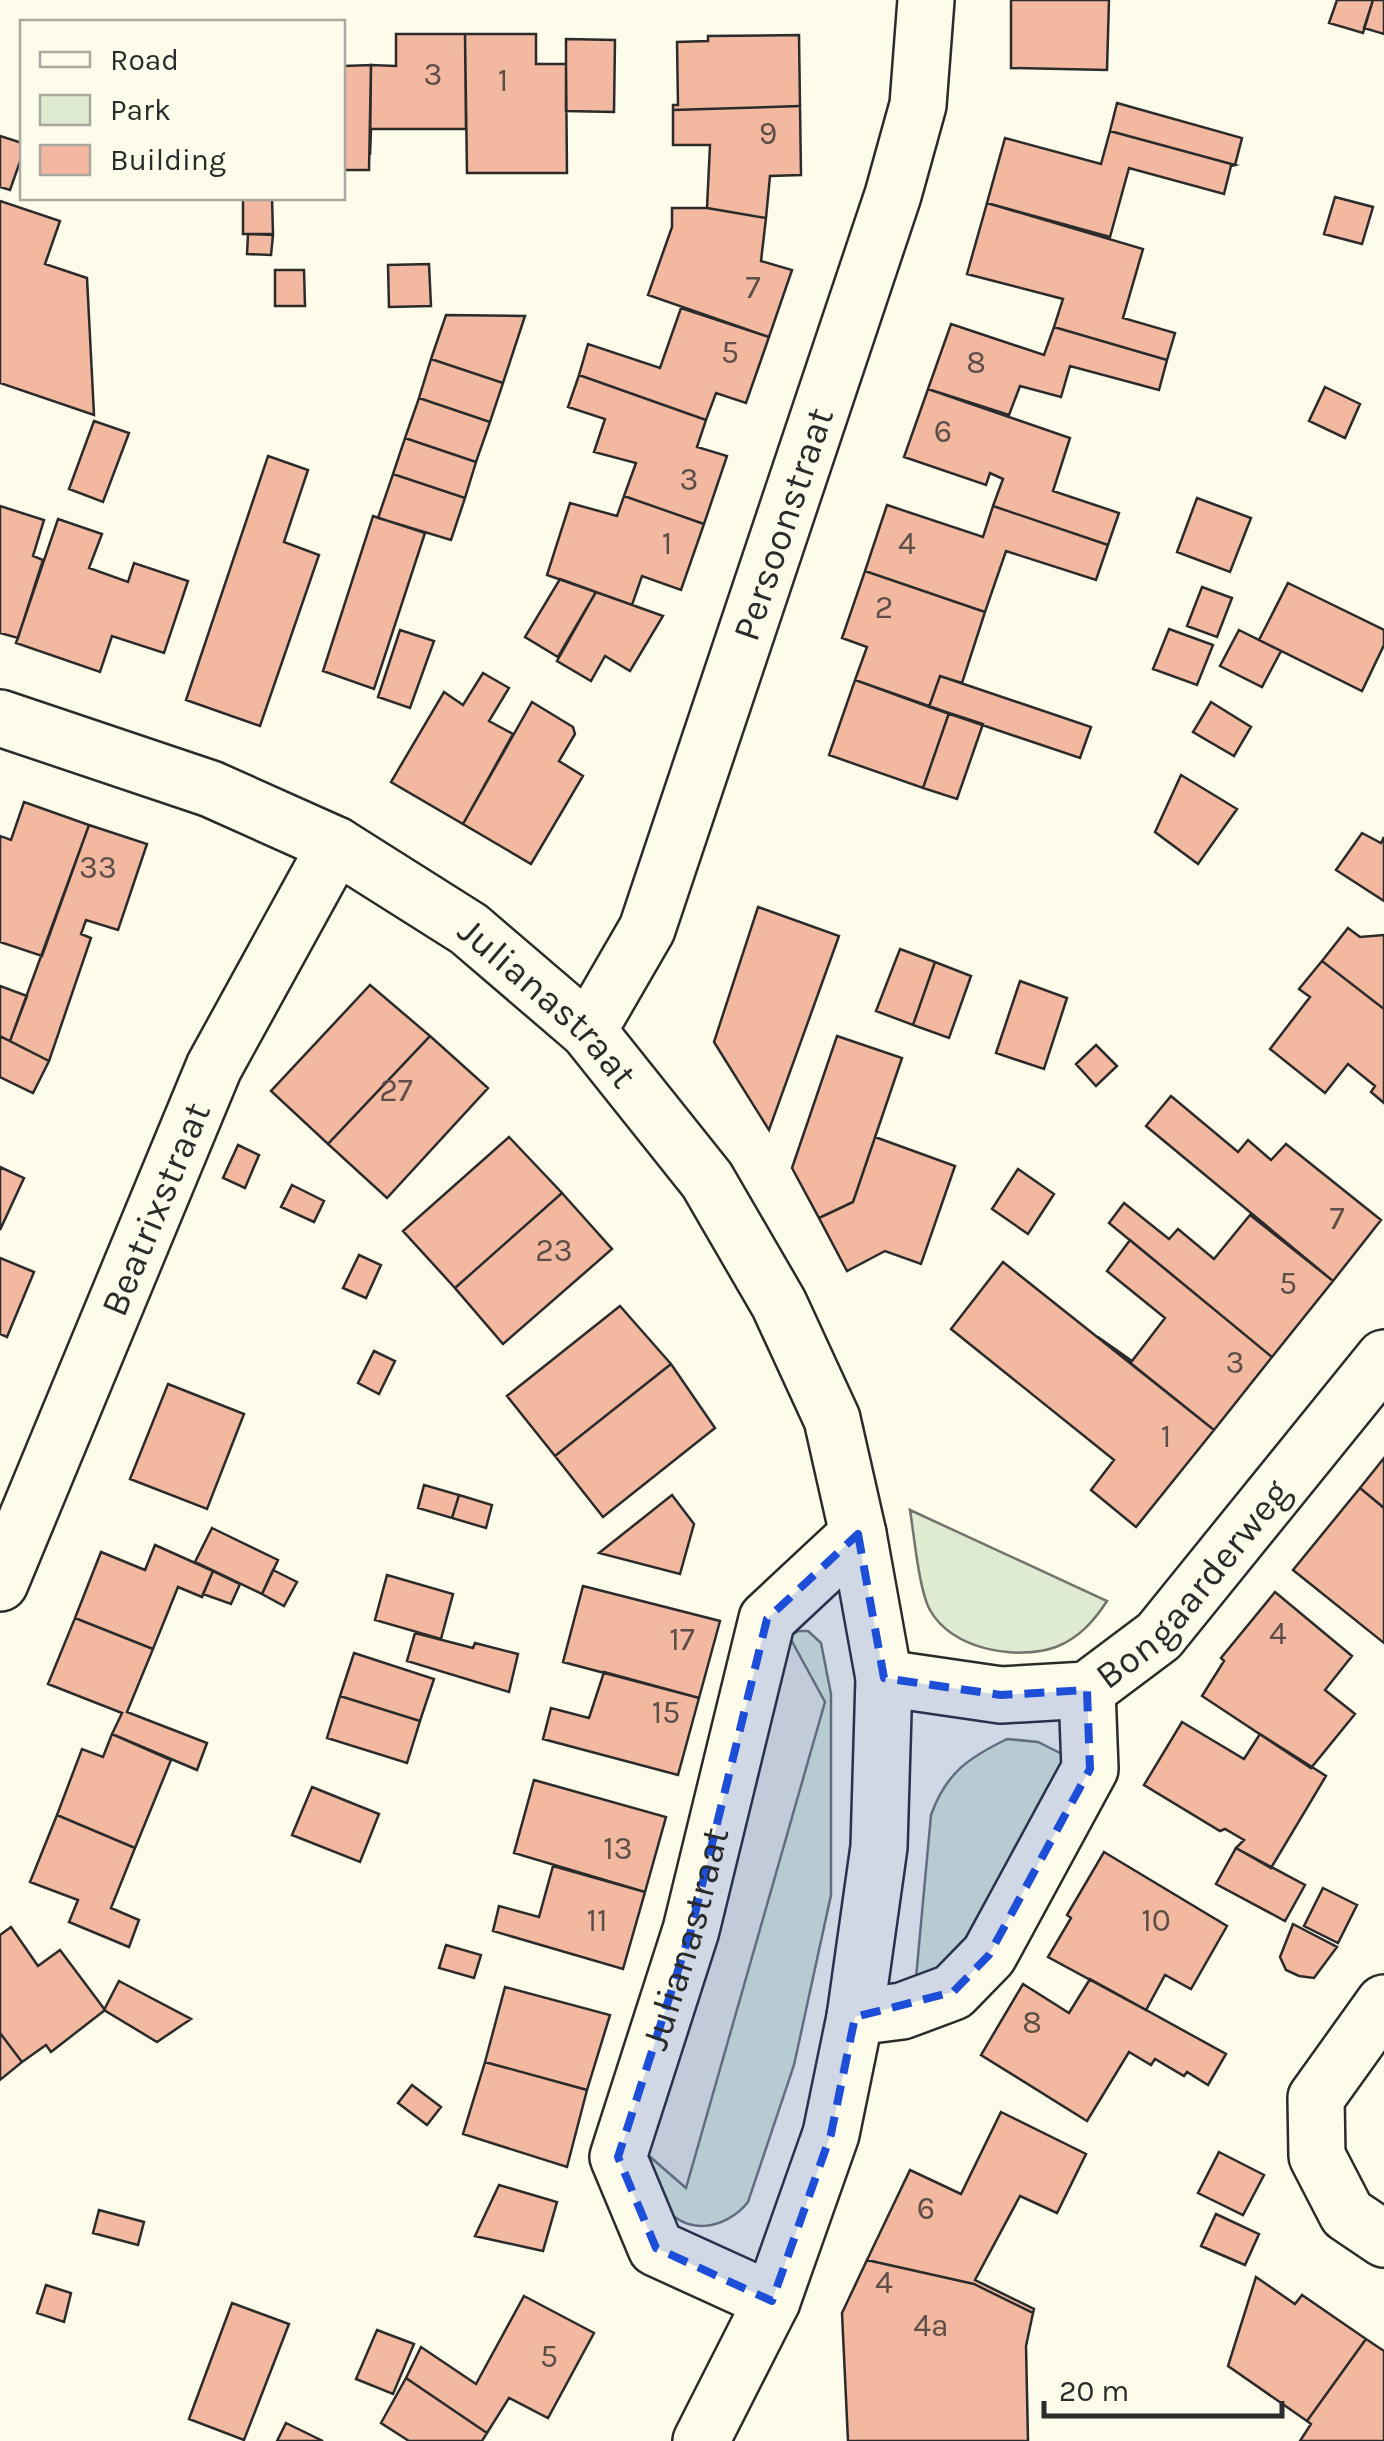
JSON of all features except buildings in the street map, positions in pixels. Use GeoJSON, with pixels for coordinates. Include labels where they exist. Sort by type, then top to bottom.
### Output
{"type":"FeatureCollection","features":[{"type":"Feature","properties":{"kind":"street","name":"Persoonstraat"},"geometry":{"type":"LineString","coordinates":[[588,1031],[648,929],[892,194],[918,104],[926,0]]}},
{"type":"Feature","properties":{"kind":"street","name":"Julianastraat"},"geometry":{"type":"LineString","coordinates":[[0,718],[211,789],[336,845],[469,929],[588,1031],[707,1180],[779,1304],[832,1419],[884,1678],[879,1847],[854,2018],[831,2134],[772,2301],[702,2441]]}},
{"type":"Feature","properties":{"kind":"street","name":"Beatrixstraat"},"geometry":{"type":"LineString","coordinates":[[0,1583],[214,1067],[336,845]]}},
{"type":"Feature","properties":{"kind":"street","name":"Bongaarderweg"},"geometry":{"type":"LineString","coordinates":[[884,1678],[1001,1696],[1087,1690],[1159,1636],[1384,1358]]}},
{"type":"Feature","properties":{"kind":"street","name":"Julianastraat"},"geometry":{"type":"LineString","coordinates":[[772,2301],[656,2248],[618,2157],[691,1930],[767,1619],[858,1534]]}},
{"type":"Feature","properties":{"kind":"street"},"geometry":{"type":"LineString","coordinates":[[854,2018],[902,2011],[953,1992],[989,1954],[1090,1769],[1087,1690]]}},
{"type":"Feature","properties":{"kind":"street"},"geometry":{"type":"LineString","coordinates":[[1384,2002],[1316,2098],[1317,2156],[1346,2214],[1384,2239]]}},
{"type":"Feature","properties":{"kind":"highlighted area"},"geometry":{"type":"Polygon","coordinates":[[[858,1534],[884,1678],[1001,1695],[1087,1690],[1090,1769],[989,1955],[953,1992],[855,2017],[831,2134],[772,2301],[656,2248],[618,2157],[691,1930],[767,1619],[858,1534]]]}},
{"type":"Feature","properties":{"kind":"green space"},"geometry":{"type":"Polygon","coordinates":[[[910,1510],[1107,1601],[1085,1628],[1056,1647],[1022,1653],[969,1643],[940,1623],[926,1601],[910,1510]]]}},
{"type":"Feature","properties":{"kind":"green space"},"geometry":{"type":"Polygon","coordinates":[[[808,1631],[821,1643],[831,1694],[831,1895],[794,2065],[748,2202],[739,2212],[716,2224],[692,2225],[670,2213],[662,2201],[647,2154],[685,2187],[789,1636],[808,1631]]]}},
{"type":"Feature","properties":{"kind":"green space"},"geometry":{"type":"Polygon","coordinates":[[[1007,1739],[1038,1742],[1064,1755],[1064,1778],[953,1966],[916,1978],[931,1815],[944,1788],[960,1768],[1007,1739]]]}},
{"type":"Feature","properties":{"kind":"shaded area"},"geometry":{"type":"Polygon","coordinates":[[[789,1636],[825,1702],[686,2188],[647,2154],[789,1636]]]}}]}
